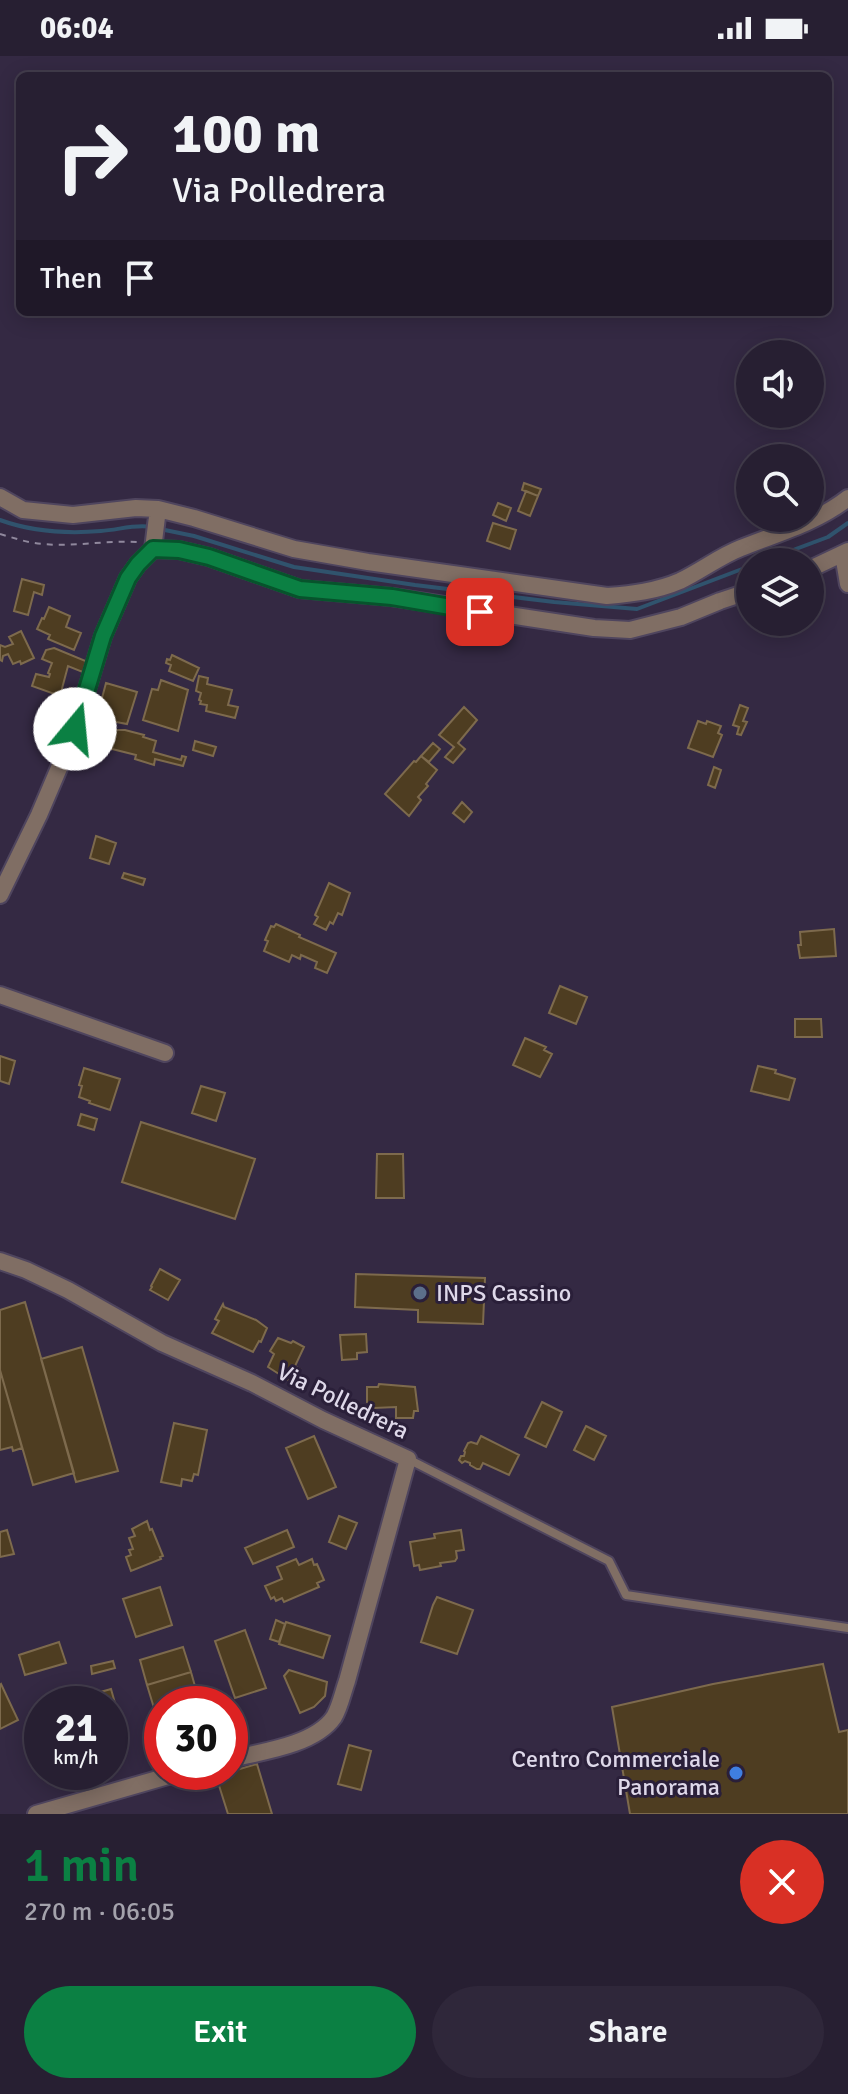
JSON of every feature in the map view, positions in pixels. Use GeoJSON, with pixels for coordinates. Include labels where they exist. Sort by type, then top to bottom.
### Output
{"type":"FeatureCollection","features":[{"type":"Feature","properties":{"kind":"street"},"geometry":{"type":"LineString","coordinates":[[0,497],[23,510],[73,515],[136,508],[157,511],[205,521],[294,549],[607,596],[636,593],[680,581],[737,549],[823,515],[848,498]]}},
{"type":"Feature","properties":{"kind":"street"},"geometry":{"type":"LineString","coordinates":[[0,895],[33,829],[75,729],[103,636],[128,578],[153,545],[157,511]]}},
{"type":"Feature","properties":{"kind":"street"},"geometry":{"type":"LineString","coordinates":[[153,545],[209,557],[300,589],[392,597],[594,628],[630,630],[681,617],[736,596]]}},
{"type":"Feature","properties":{"kind":"street"},"geometry":{"type":"LineString","coordinates":[[824,562],[845,552],[848,584]]}},
{"type":"Feature","properties":{"kind":"street"},"geometry":{"type":"LineString","coordinates":[[0,995],[165,1053]]}},
{"type":"Feature","properties":{"kind":"street","name":"Via Polledrera"},"geometry":{"type":"LineString","coordinates":[[0,1261],[68,1290],[162,1343],[408,1459],[359,1639],[334,1716],[308,1738],[248,1754]]}},
{"type":"Feature","properties":{"kind":"street"},"geometry":{"type":"LineString","coordinates":[[36,1814],[144,1783]]}},
{"type":"Feature","properties":{"kind":"lane"},"geometry":{"type":"LineString","coordinates":[[408,1459],[609,1561],[626,1595],[848,1628]]}},
{"type":"Feature","properties":{"kind":"path"},"geometry":{"type":"LineString","coordinates":[[0,534],[44,545],[113,541],[153,545]]}},
{"type":"Feature","properties":{"kind":"building"},"geometry":{"type":"Polygon","coordinates":[[[524,483],[541,489],[538,496],[522,490],[524,483]]]}},
{"type":"Feature","properties":{"kind":"building"},"geometry":{"type":"Polygon","coordinates":[[[526,491],[538,496],[530,516],[518,511],[526,491]]]}},
{"type":"Feature","properties":{"kind":"building"},"geometry":{"type":"Polygon","coordinates":[[[498,503],[511,508],[506,521],[493,515],[498,503]]]}},
{"type":"Feature","properties":{"kind":"building"},"geometry":{"type":"Polygon","coordinates":[[[493,523],[516,530],[510,549],[487,541],[493,523]]]}},
{"type":"Feature","properties":{"kind":"building"},"geometry":{"type":"Polygon","coordinates":[[[22,579],[44,585],[42,595],[34,592],[28,615],[14,611],[22,579]]]}},
{"type":"Feature","properties":{"kind":"building"},"geometry":{"type":"Polygon","coordinates":[[[49,607],[70,616],[66,627],[81,633],[74,650],[48,639],[50,635],[37,629],[49,607]]]}},
{"type":"Feature","properties":{"kind":"building"},"geometry":{"type":"Polygon","coordinates":[[[21,631],[34,658],[13,664],[8,654],[0,660],[0,645],[13,644],[9,637],[21,631]]]}},
{"type":"Feature","properties":{"kind":"building"},"geometry":{"type":"Polygon","coordinates":[[[54,648],[88,662],[85,673],[68,666],[60,696],[32,686],[36,674],[49,677],[52,663],[42,659],[46,650],[54,648]]]}},
{"type":"Feature","properties":{"kind":"building"},"geometry":{"type":"Polygon","coordinates":[[[172,655],[199,668],[193,681],[169,671],[171,665],[166,663],[172,655]]]}},
{"type":"Feature","properties":{"kind":"building"},"geometry":{"type":"Polygon","coordinates":[[[199,676],[208,678],[207,684],[232,690],[228,705],[238,707],[235,718],[206,711],[207,705],[200,704],[201,693],[196,691],[199,676]]]}},
{"type":"Feature","properties":{"kind":"building"},"geometry":{"type":"Polygon","coordinates":[[[161,680],[188,690],[178,731],[143,720],[152,689],[158,690],[161,680]]]}},
{"type":"Feature","properties":{"kind":"building"},"geometry":{"type":"Polygon","coordinates":[[[106,683],[137,692],[127,724],[100,719],[101,714],[98,713],[106,683]]]}},
{"type":"Feature","properties":{"kind":"building"},"geometry":{"type":"Polygon","coordinates":[[[70,688],[81,692],[68,730],[56,726],[70,688]]]}},
{"type":"Feature","properties":{"kind":"building"},"geometry":{"type":"Polygon","coordinates":[[[740,705],[748,708],[743,721],[747,722],[741,735],[737,734],[739,727],[733,725],[740,705]]]}},
{"type":"Feature","properties":{"kind":"building"},"geometry":{"type":"Polygon","coordinates":[[[464,707],[477,720],[458,743],[465,749],[453,763],[445,757],[454,747],[439,735],[464,707]]]}},
{"type":"Feature","properties":{"kind":"building"},"geometry":{"type":"Polygon","coordinates":[[[698,721],[721,726],[718,733],[722,735],[713,757],[688,748],[698,721]]]}},
{"type":"Feature","properties":{"kind":"building"},"geometry":{"type":"Polygon","coordinates":[[[113,730],[125,730],[156,741],[153,752],[181,760],[182,756],[186,757],[183,766],[155,759],[154,765],[135,759],[136,755],[108,748],[113,730]]]}},
{"type":"Feature","properties":{"kind":"building"},"geometry":{"type":"Polygon","coordinates":[[[195,741],[216,747],[213,756],[193,750],[195,741]]]}},
{"type":"Feature","properties":{"kind":"building"},"geometry":{"type":"Polygon","coordinates":[[[433,743],[440,749],[429,762],[421,756],[433,743]]]}},
{"type":"Feature","properties":{"kind":"building"},"geometry":{"type":"Polygon","coordinates":[[[421,756],[437,770],[409,816],[385,794],[421,756]]]}},
{"type":"Feature","properties":{"kind":"building"},"geometry":{"type":"Polygon","coordinates":[[[714,767],[721,770],[715,788],[708,785],[714,767]]]}},
{"type":"Feature","properties":{"kind":"building"},"geometry":{"type":"Polygon","coordinates":[[[462,802],[472,812],[464,822],[453,813],[462,802]]]}},
{"type":"Feature","properties":{"kind":"building"},"geometry":{"type":"Polygon","coordinates":[[[96,836],[116,843],[109,864],[90,858],[96,836]]]}},
{"type":"Feature","properties":{"kind":"building"},"geometry":{"type":"Polygon","coordinates":[[[124,873],[145,879],[143,885],[122,878],[124,873]]]}},
{"type":"Feature","properties":{"kind":"building"},"geometry":{"type":"Polygon","coordinates":[[[329,883],[350,893],[342,915],[338,913],[326,930],[314,924],[329,883]]]}},
{"type":"Feature","properties":{"kind":"building"},"geometry":{"type":"Polygon","coordinates":[[[276,924],[336,953],[327,973],[315,968],[317,962],[301,955],[300,959],[292,955],[289,962],[264,951],[271,926],[276,924]]]}},
{"type":"Feature","properties":{"kind":"building"},"geometry":{"type":"Polygon","coordinates":[[[834,929],[836,956],[800,958],[800,932],[834,929]]]}},
{"type":"Feature","properties":{"kind":"building"},"geometry":{"type":"Polygon","coordinates":[[[560,986],[587,997],[576,1024],[549,1013],[560,986]]]}},
{"type":"Feature","properties":{"kind":"building"},"geometry":{"type":"Polygon","coordinates":[[[795,1019],[821,1019],[822,1037],[795,1037],[795,1019]]]}},
{"type":"Feature","properties":{"kind":"building"},"geometry":{"type":"Polygon","coordinates":[[[525,1038],[546,1047],[544,1050],[552,1054],[540,1077],[513,1065],[525,1038]]]}},
{"type":"Feature","properties":{"kind":"building"},"geometry":{"type":"Polygon","coordinates":[[[0,1056],[15,1061],[9,1084],[0,1081],[0,1056]]]}},
{"type":"Feature","properties":{"kind":"building"},"geometry":{"type":"Polygon","coordinates":[[[758,1066],[795,1079],[789,1100],[751,1091],[758,1066]]]}},
{"type":"Feature","properties":{"kind":"building"},"geometry":{"type":"Polygon","coordinates":[[[84,1068],[120,1079],[110,1110],[79,1097],[84,1068]]]}},
{"type":"Feature","properties":{"kind":"building"},"geometry":{"type":"Polygon","coordinates":[[[201,1086],[225,1093],[216,1121],[192,1113],[201,1086]]]}},
{"type":"Feature","properties":{"kind":"building"},"geometry":{"type":"Polygon","coordinates":[[[81,1114],[97,1119],[94,1130],[78,1125],[81,1114]]]}},
{"type":"Feature","properties":{"kind":"building"},"geometry":{"type":"Polygon","coordinates":[[[141,1122],[255,1159],[235,1219],[122,1182],[141,1122]]]}},
{"type":"Feature","properties":{"kind":"building"},"geometry":{"type":"Polygon","coordinates":[[[377,1154],[403,1154],[404,1198],[376,1198],[377,1154]]]}},
{"type":"Feature","properties":{"kind":"building"},"geometry":{"type":"Polygon","coordinates":[[[160,1269],[180,1280],[168,1300],[150,1290],[160,1269]]]}},
{"type":"Feature","properties":{"kind":"building","name":"INPS Cassino"},"geometry":{"type":"Polygon","coordinates":[[[356,1274],[485,1278],[483,1324],[418,1322],[418,1310],[355,1307],[356,1274]]]}},
{"type":"Feature","properties":{"kind":"building"},"geometry":{"type":"Polygon","coordinates":[[[25,1302],[74,1473],[33,1485],[0,1370],[0,1310],[25,1302]]]}},
{"type":"Feature","properties":{"kind":"building"},"geometry":{"type":"Polygon","coordinates":[[[223,1304],[267,1328],[253,1352],[212,1333],[223,1304]]]}},
{"type":"Feature","properties":{"kind":"building"},"geometry":{"type":"Polygon","coordinates":[[[366,1334],[367,1352],[357,1353],[357,1359],[342,1360],[340,1335],[366,1334]]]}},
{"type":"Feature","properties":{"kind":"building"},"geometry":{"type":"Polygon","coordinates":[[[278,1338],[304,1347],[295,1366],[300,1369],[293,1383],[268,1367],[274,1354],[270,1351],[278,1338]]]}},
{"type":"Feature","properties":{"kind":"building"},"geometry":{"type":"Polygon","coordinates":[[[82,1347],[118,1471],[76,1482],[41,1359],[82,1347]]]}},
{"type":"Feature","properties":{"kind":"building"},"geometry":{"type":"Polygon","coordinates":[[[0,1370],[22,1448],[13,1451],[12,1447],[0,1450],[0,1370]]]}},
{"type":"Feature","properties":{"kind":"building"},"geometry":{"type":"Polygon","coordinates":[[[379,1384],[415,1387],[418,1411],[414,1411],[413,1418],[396,1418],[396,1407],[374,1408],[367,1402],[367,1387],[378,1387],[379,1384]]]}},
{"type":"Feature","properties":{"kind":"building"},"geometry":{"type":"Polygon","coordinates":[[[542,1402],[562,1412],[546,1447],[525,1437],[542,1402]]]}},
{"type":"Feature","properties":{"kind":"building"},"geometry":{"type":"Polygon","coordinates":[[[174,1423],[207,1430],[198,1475],[194,1474],[192,1481],[182,1479],[181,1486],[161,1482],[174,1423]]]}},
{"type":"Feature","properties":{"kind":"building"},"geometry":{"type":"Polygon","coordinates":[[[586,1426],[606,1436],[594,1460],[574,1450],[586,1426]]]}},
{"type":"Feature","properties":{"kind":"building"},"geometry":{"type":"Polygon","coordinates":[[[314,1436],[336,1487],[308,1499],[286,1448],[314,1436]]]}},
{"type":"Feature","properties":{"kind":"building"},"geometry":{"type":"Polygon","coordinates":[[[481,1436],[519,1455],[509,1475],[483,1463],[477,1469],[459,1460],[464,1456],[468,1443],[477,1444],[481,1436]]]}},
{"type":"Feature","properties":{"kind":"building"},"geometry":{"type":"Polygon","coordinates":[[[339,1516],[357,1523],[346,1549],[329,1542],[339,1516]]]}},
{"type":"Feature","properties":{"kind":"building"},"geometry":{"type":"Polygon","coordinates":[[[147,1521],[163,1556],[131,1571],[126,1557],[131,1555],[129,1550],[133,1549],[129,1538],[135,1536],[132,1529],[147,1521]]]}},
{"type":"Feature","properties":{"kind":"building"},"geometry":{"type":"Polygon","coordinates":[[[7,1530],[14,1554],[0,1557],[0,1532],[7,1530]]]}},
{"type":"Feature","properties":{"kind":"building"},"geometry":{"type":"Polygon","coordinates":[[[287,1530],[294,1547],[253,1564],[245,1548],[287,1530]]]}},
{"type":"Feature","properties":{"kind":"building"},"geometry":{"type":"Polygon","coordinates":[[[461,1530],[464,1550],[456,1551],[455,1561],[420,1570],[419,1565],[414,1566],[410,1542],[461,1530]]]}},
{"type":"Feature","properties":{"kind":"building"},"geometry":{"type":"Polygon","coordinates":[[[296,1559],[299,1565],[312,1559],[324,1580],[317,1583],[319,1587],[284,1602],[282,1598],[276,1601],[274,1597],[271,1599],[265,1586],[282,1579],[277,1567],[296,1559]]]}},
{"type":"Feature","properties":{"kind":"building"},"geometry":{"type":"Polygon","coordinates":[[[160,1587],[172,1625],[136,1637],[123,1599],[160,1587]]]}},
{"type":"Feature","properties":{"kind":"building"},"geometry":{"type":"Polygon","coordinates":[[[437,1597],[473,1610],[457,1654],[421,1642],[437,1597]]]}},
{"type":"Feature","properties":{"kind":"building"},"geometry":{"type":"Polygon","coordinates":[[[276,1620],[285,1624],[279,1642],[270,1639],[276,1620]]]}},
{"type":"Feature","properties":{"kind":"building"},"geometry":{"type":"Polygon","coordinates":[[[286,1622],[330,1636],[323,1658],[279,1644],[286,1622]]]}},
{"type":"Feature","properties":{"kind":"building"},"geometry":{"type":"Polygon","coordinates":[[[245,1630],[266,1688],[248,1694],[248,1686],[231,1686],[215,1641],[245,1630]]]}},
{"type":"Feature","properties":{"kind":"building"},"geometry":{"type":"Polygon","coordinates":[[[59,1642],[66,1663],[25,1675],[19,1655],[59,1642]]]}},
{"type":"Feature","properties":{"kind":"building"},"geometry":{"type":"Polygon","coordinates":[[[183,1647],[191,1672],[147,1685],[140,1660],[183,1647]]]}},
{"type":"Feature","properties":{"kind":"building"},"geometry":{"type":"Polygon","coordinates":[[[113,1661],[115,1668],[92,1674],[91,1666],[113,1661]]]}},
{"type":"Feature","properties":{"kind":"building","name":"Centro Commerciale Panorama"},"geometry":{"type":"Polygon","coordinates":[[[823,1664],[839,1732],[848,1730],[848,1814],[630,1814],[612,1707],[823,1664]]]}},
{"type":"Feature","properties":{"kind":"building"},"geometry":{"type":"Polygon","coordinates":[[[289,1670],[327,1682],[325,1696],[314,1707],[300,1713],[284,1676],[289,1670]]]}},
{"type":"Feature","properties":{"kind":"building"},"geometry":{"type":"Polygon","coordinates":[[[191,1672],[195,1686],[147,1686],[191,1672]]]}},
{"type":"Feature","properties":{"kind":"building"},"geometry":{"type":"Polygon","coordinates":[[[0,1685],[18,1720],[0,1729],[0,1685]]]}},
{"type":"Feature","properties":{"kind":"building"},"geometry":{"type":"Polygon","coordinates":[[[349,1745],[371,1751],[361,1790],[338,1784],[349,1745]]]}},
{"type":"Feature","properties":{"kind":"building"},"geometry":{"type":"Polygon","coordinates":[[[257,1764],[272,1814],[228,1814],[220,1790],[248,1790],[248,1767],[257,1764]]]}},
{"type":"Feature","properties":{"kind":"waterway"},"geometry":{"type":"LineString","coordinates":[[0,520],[37,530],[62,532],[151,527]]}},
{"type":"Feature","properties":{"kind":"waterway"},"geometry":{"type":"LineString","coordinates":[[799,548],[828,537],[848,523]]}},
{"type":"Feature","properties":{"kind":"waterway"},"geometry":{"type":"LineString","coordinates":[[160,529],[194,536],[294,567],[415,585],[637,609],[736,571]]}},
{"type":"Feature","properties":{"kind":"place","name":"INPS Cassino"},"geometry":{"type":"Point","coordinates":[420,1293]}},
{"type":"Feature","properties":{"kind":"place","name":"Centro Commerciale Panorama"},"geometry":{"type":"Point","coordinates":[736,1773]}},
{"type":"Feature","properties":{"kind":"route"},"geometry":{"type":"LineString","coordinates":[[75,729],[103,636],[128,578],[153,549],[179,550],[209,557],[300,589],[392,597],[480,612]]}}]}
